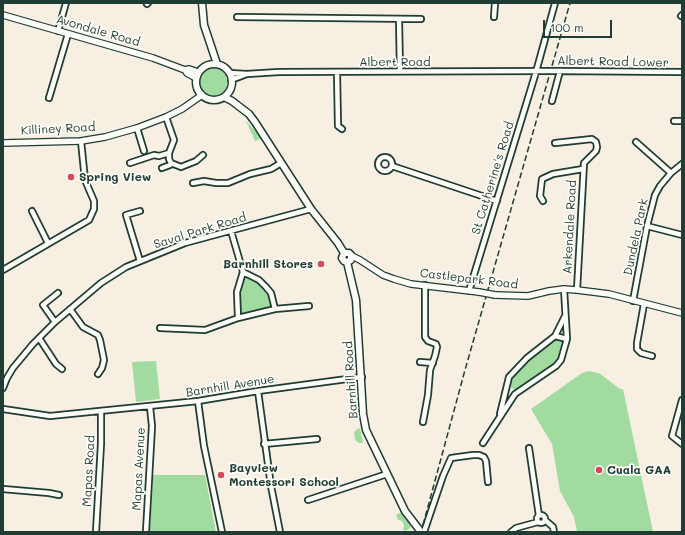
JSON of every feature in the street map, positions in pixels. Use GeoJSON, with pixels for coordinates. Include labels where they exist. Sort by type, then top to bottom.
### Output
{"type":"FeatureCollection","features":[{"type":"Feature","properties":{"kind":"main road"},"geometry":{"type":"LineString","coordinates":[[202,3],[204,25],[212,50],[214,64]]}},
{"type":"Feature","properties":{"kind":"main road"},"geometry":{"type":"LineString","coordinates":[[214,64],[225,68],[229,73],[231,80],[226,94],[216,100],[211,100],[202,95],[197,88],[197,75],[204,67],[214,64]]}},
{"type":"Feature","properties":{"kind":"main road"},"geometry":{"type":"LineString","coordinates":[[226,94],[249,114],[255,122],[311,209],[338,243],[344,253],[348,253],[349,259]]}},
{"type":"Feature","properties":{"kind":"main road","name":"Barnhill Road"},"geometry":{"type":"LineString","coordinates":[[349,259],[356,300],[366,430],[405,511],[421,532]]}},
{"type":"Feature","properties":{"kind":"street"},"geometry":{"type":"LineString","coordinates":[[58,30],[66,3]]}},
{"type":"Feature","properties":{"kind":"street"},"geometry":{"type":"LineString","coordinates":[[494,17],[495,3]]}},
{"type":"Feature","properties":{"kind":"street","name":"St Catherine's Road"},"geometry":{"type":"LineString","coordinates":[[469,291],[536,72],[555,3]]}},
{"type":"Feature","properties":{"kind":"street","name":"Avondale Road"},"geometry":{"type":"LineString","coordinates":[[3,15],[153,58],[185,70],[187,73],[197,75]]}},
{"type":"Feature","properties":{"kind":"street"},"geometry":{"type":"LineString","coordinates":[[237,18],[421,19]]}},
{"type":"Feature","properties":{"kind":"street"},"geometry":{"type":"LineString","coordinates":[[398,19],[400,71]]}},
{"type":"Feature","properties":{"kind":"street"},"geometry":{"type":"LineString","coordinates":[[49,98],[68,34]]}},
{"type":"Feature","properties":{"kind":"street","name":"Albert Road"},"geometry":{"type":"LineString","coordinates":[[229,73],[544,71]]}},
{"type":"Feature","properties":{"kind":"street","name":"Albert Road Lower"},"geometry":{"type":"LineString","coordinates":[[544,71],[682,72]]}},
{"type":"Feature","properties":{"kind":"street"},"geometry":{"type":"LineString","coordinates":[[552,101],[558,71]]}},
{"type":"Feature","properties":{"kind":"street"},"geometry":{"type":"LineString","coordinates":[[336,72],[338,126],[342,129]]}},
{"type":"Feature","properties":{"kind":"street","name":"Albert Road"},"geometry":{"type":"LineString","coordinates":[[231,80],[247,74]]}},
{"type":"Feature","properties":{"kind":"street","name":"Killiney Road"},"geometry":{"type":"LineString","coordinates":[[3,143],[82,141],[105,137],[137,128],[166,117],[182,109],[202,95]]}},
{"type":"Feature","properties":{"kind":"street"},"geometry":{"type":"LineString","coordinates":[[166,117],[174,140],[169,153],[171,163],[181,167],[196,161],[203,155]]}},
{"type":"Feature","properties":{"kind":"street"},"geometry":{"type":"LineString","coordinates":[[674,121],[682,121]]}},
{"type":"Feature","properties":{"kind":"street"},"geometry":{"type":"LineString","coordinates":[[137,128],[144,151]]}},
{"type":"Feature","properties":{"kind":"street"},"geometry":{"type":"LineString","coordinates":[[543,200],[540,196],[542,178],[583,167],[584,163],[596,151],[596,142],[592,139],[555,142]]}},
{"type":"Feature","properties":{"kind":"street"},"geometry":{"type":"LineString","coordinates":[[3,270],[89,220],[94,209],[94,201],[85,180],[82,141]]}},
{"type":"Feature","properties":{"kind":"street"},"geometry":{"type":"LineString","coordinates":[[636,142],[671,173]]}},
{"type":"Feature","properties":{"kind":"street"},"geometry":{"type":"LineString","coordinates":[[130,162],[154,155],[159,156],[169,153]]}},
{"type":"Feature","properties":{"kind":"street"},"geometry":{"type":"LineString","coordinates":[[162,168],[170,165],[171,163]]}},
{"type":"Feature","properties":{"kind":"street"},"geometry":{"type":"LineString","coordinates":[[193,183],[207,181],[223,184],[250,174],[271,169],[281,163]]}},
{"type":"Feature","properties":{"kind":"street","name":"Dundela Park"},"geometry":{"type":"LineString","coordinates":[[633,302],[647,226],[656,195],[660,186],[671,173],[682,164]]}},
{"type":"Feature","properties":{"kind":"street"},"geometry":{"type":"LineString","coordinates":[[392,166],[497,201]]}},
{"type":"Feature","properties":{"kind":"street","name":"Arkendale Road"},"geometry":{"type":"LineString","coordinates":[[577,290],[583,167]]}},
{"type":"Feature","properties":{"kind":"street","name":"Saval Park Road"},"geometry":{"type":"LineString","coordinates":[[3,388],[5,377],[39,338],[70,309],[114,274],[140,261],[185,243],[311,209]]}},
{"type":"Feature","properties":{"kind":"street"},"geometry":{"type":"LineString","coordinates":[[32,211],[48,243]]}},
{"type":"Feature","properties":{"kind":"street"},"geometry":{"type":"LineString","coordinates":[[140,211],[126,215],[140,261]]}},
{"type":"Feature","properties":{"kind":"street"},"geometry":{"type":"LineString","coordinates":[[647,226],[682,235]]}},
{"type":"Feature","properties":{"kind":"street"},"geometry":{"type":"LineString","coordinates":[[231,231],[243,272],[237,292],[236,304],[238,318]]}},
{"type":"Feature","properties":{"kind":"street","name":"Castlepark Road"},"geometry":{"type":"LineString","coordinates":[[349,259],[360,260],[383,275],[411,284],[495,295],[528,296],[564,289],[577,290],[609,294],[633,302],[682,313]]}},
{"type":"Feature","properties":{"kind":"street"},"geometry":{"type":"LineString","coordinates":[[243,272],[259,280],[266,287],[270,293],[275,309]]}},
{"type":"Feature","properties":{"kind":"street"},"geometry":{"type":"LineString","coordinates":[[423,422],[428,394],[430,370],[437,347],[436,344],[428,341],[425,337],[425,285]]}},
{"type":"Feature","properties":{"kind":"street"},"geometry":{"type":"LineString","coordinates":[[483,443],[515,394],[556,366],[561,360],[567,339],[564,289]]}},
{"type":"Feature","properties":{"kind":"street"},"geometry":{"type":"LineString","coordinates":[[55,322],[43,305],[58,293]]}},
{"type":"Feature","properties":{"kind":"street"},"geometry":{"type":"LineString","coordinates":[[644,304],[637,349],[641,353],[652,356]]}},
{"type":"Feature","properties":{"kind":"street"},"geometry":{"type":"LineString","coordinates":[[160,328],[205,330],[238,318],[275,309],[309,306]]}},
{"type":"Feature","properties":{"kind":"street"},"geometry":{"type":"LineString","coordinates":[[70,309],[83,328],[98,335],[104,360],[102,368],[98,374]]}},
{"type":"Feature","properties":{"kind":"street"},"geometry":{"type":"LineString","coordinates":[[499,418],[509,377],[527,358],[555,336],[566,315]]}},
{"type":"Feature","properties":{"kind":"street"},"geometry":{"type":"LineString","coordinates":[[555,336],[567,339]]}},
{"type":"Feature","properties":{"kind":"street"},"geometry":{"type":"LineString","coordinates":[[39,338],[56,364],[62,369]]}},
{"type":"Feature","properties":{"kind":"street"},"geometry":{"type":"LineString","coordinates":[[420,362],[433,363]]}},
{"type":"Feature","properties":{"kind":"street","name":"Barnhill Avenue"},"geometry":{"type":"LineString","coordinates":[[3,409],[50,416],[101,412],[198,401],[258,391],[362,377]]}},
{"type":"Feature","properties":{"kind":"street"},"geometry":{"type":"LineString","coordinates":[[258,391],[264,444],[280,532]]}},
{"type":"Feature","properties":{"kind":"street"},"geometry":{"type":"LineString","coordinates":[[506,391],[515,394]]}},
{"type":"Feature","properties":{"kind":"street"},"geometry":{"type":"LineString","coordinates":[[682,400],[672,436],[682,444]]}},
{"type":"Feature","properties":{"kind":"street"},"geometry":{"type":"LineString","coordinates":[[198,401],[204,446],[222,532]]}},
{"type":"Feature","properties":{"kind":"street","name":"Mapas Avenue"},"geometry":{"type":"LineString","coordinates":[[146,532],[152,426],[150,407]]}},
{"type":"Feature","properties":{"kind":"street","name":"Mapas Road"},"geometry":{"type":"LineString","coordinates":[[96,532],[101,444],[101,412]]}},
{"type":"Feature","properties":{"kind":"street"},"geometry":{"type":"LineString","coordinates":[[264,444],[317,439]]}},
{"type":"Feature","properties":{"kind":"street"},"geometry":{"type":"LineString","coordinates":[[529,448],[539,516],[537,519],[538,522]]}},
{"type":"Feature","properties":{"kind":"street"},"geometry":{"type":"LineString","coordinates":[[424,532],[451,458],[479,455],[484,458],[486,461],[488,482]]}},
{"type":"Feature","properties":{"kind":"street"},"geometry":{"type":"LineString","coordinates":[[308,500],[387,474]]}},
{"type":"Feature","properties":{"kind":"street"},"geometry":{"type":"LineString","coordinates":[[3,490],[59,495]]}},
{"type":"Feature","properties":{"kind":"street"},"geometry":{"type":"LineString","coordinates":[[539,516],[543,516],[545,520],[553,527],[554,532]]}},
{"type":"Feature","properties":{"kind":"street"},"geometry":{"type":"LineString","coordinates":[[511,532],[516,528],[538,522],[543,523],[545,520]]}},
{"type":"Feature","properties":{"kind":"green space"},"geometry":{"type":"Polygon","coordinates":[[[212,67],[223,71],[227,82],[223,93],[212,97],[201,93],[197,82],[201,71],[212,67]]]}},
{"type":"Feature","properties":{"kind":"green space"},"geometry":{"type":"Polygon","coordinates":[[[246,121],[262,138],[255,141],[246,121]]]}},
{"type":"Feature","properties":{"kind":"green space"},"geometry":{"type":"Polygon","coordinates":[[[249,277],[263,286],[268,293],[272,305],[266,308],[241,313],[239,302],[241,283],[245,278],[249,277]]]}},
{"type":"Feature","properties":{"kind":"green space"},"geometry":{"type":"Polygon","coordinates":[[[557,339],[562,340],[564,343],[558,362],[517,390],[511,388],[511,381],[522,366],[557,339]]]}},
{"type":"Feature","properties":{"kind":"green space"},"geometry":{"type":"Polygon","coordinates":[[[156,361],[160,399],[136,402],[132,362],[156,361]]]}},
{"type":"Feature","properties":{"kind":"green space","name":"Cuala GAA"},"geometry":{"type":"Polygon","coordinates":[[[588,371],[599,373],[620,389],[623,389],[653,532],[577,532],[574,517],[560,491],[552,444],[531,409],[582,373],[588,371]]]}},
{"type":"Feature","properties":{"kind":"green space"},"geometry":{"type":"Polygon","coordinates":[[[360,428],[363,443],[359,443],[355,439],[354,433],[360,428]]]}},
{"type":"Feature","properties":{"kind":"green space"},"geometry":{"type":"Polygon","coordinates":[[[153,475],[205,475],[216,532],[150,532],[153,475]]]}},
{"type":"Feature","properties":{"kind":"green space"},"geometry":{"type":"Polygon","coordinates":[[[402,512],[411,527],[405,531],[403,530],[404,525],[402,521],[398,520],[396,515],[402,512]]]}},
{"type":"Feature","properties":{"kind":"railway"},"geometry":{"type":"LineString","coordinates":[[423,525],[465,370],[570,3]]}},
{"type":"Feature","properties":{"kind":"place","name":"Spring View"},"geometry":{"type":"Point","coordinates":[71,177]}},
{"type":"Feature","properties":{"kind":"place","name":"Barnhill Stores"},"geometry":{"type":"Point","coordinates":[321,264]}},
{"type":"Feature","properties":{"kind":"place","name":"Cuala GAA"},"geometry":{"type":"Point","coordinates":[599,470]}},
{"type":"Feature","properties":{"kind":"place","name":"Bayview Montessori School"},"geometry":{"type":"Point","coordinates":[221,475]}}]}
